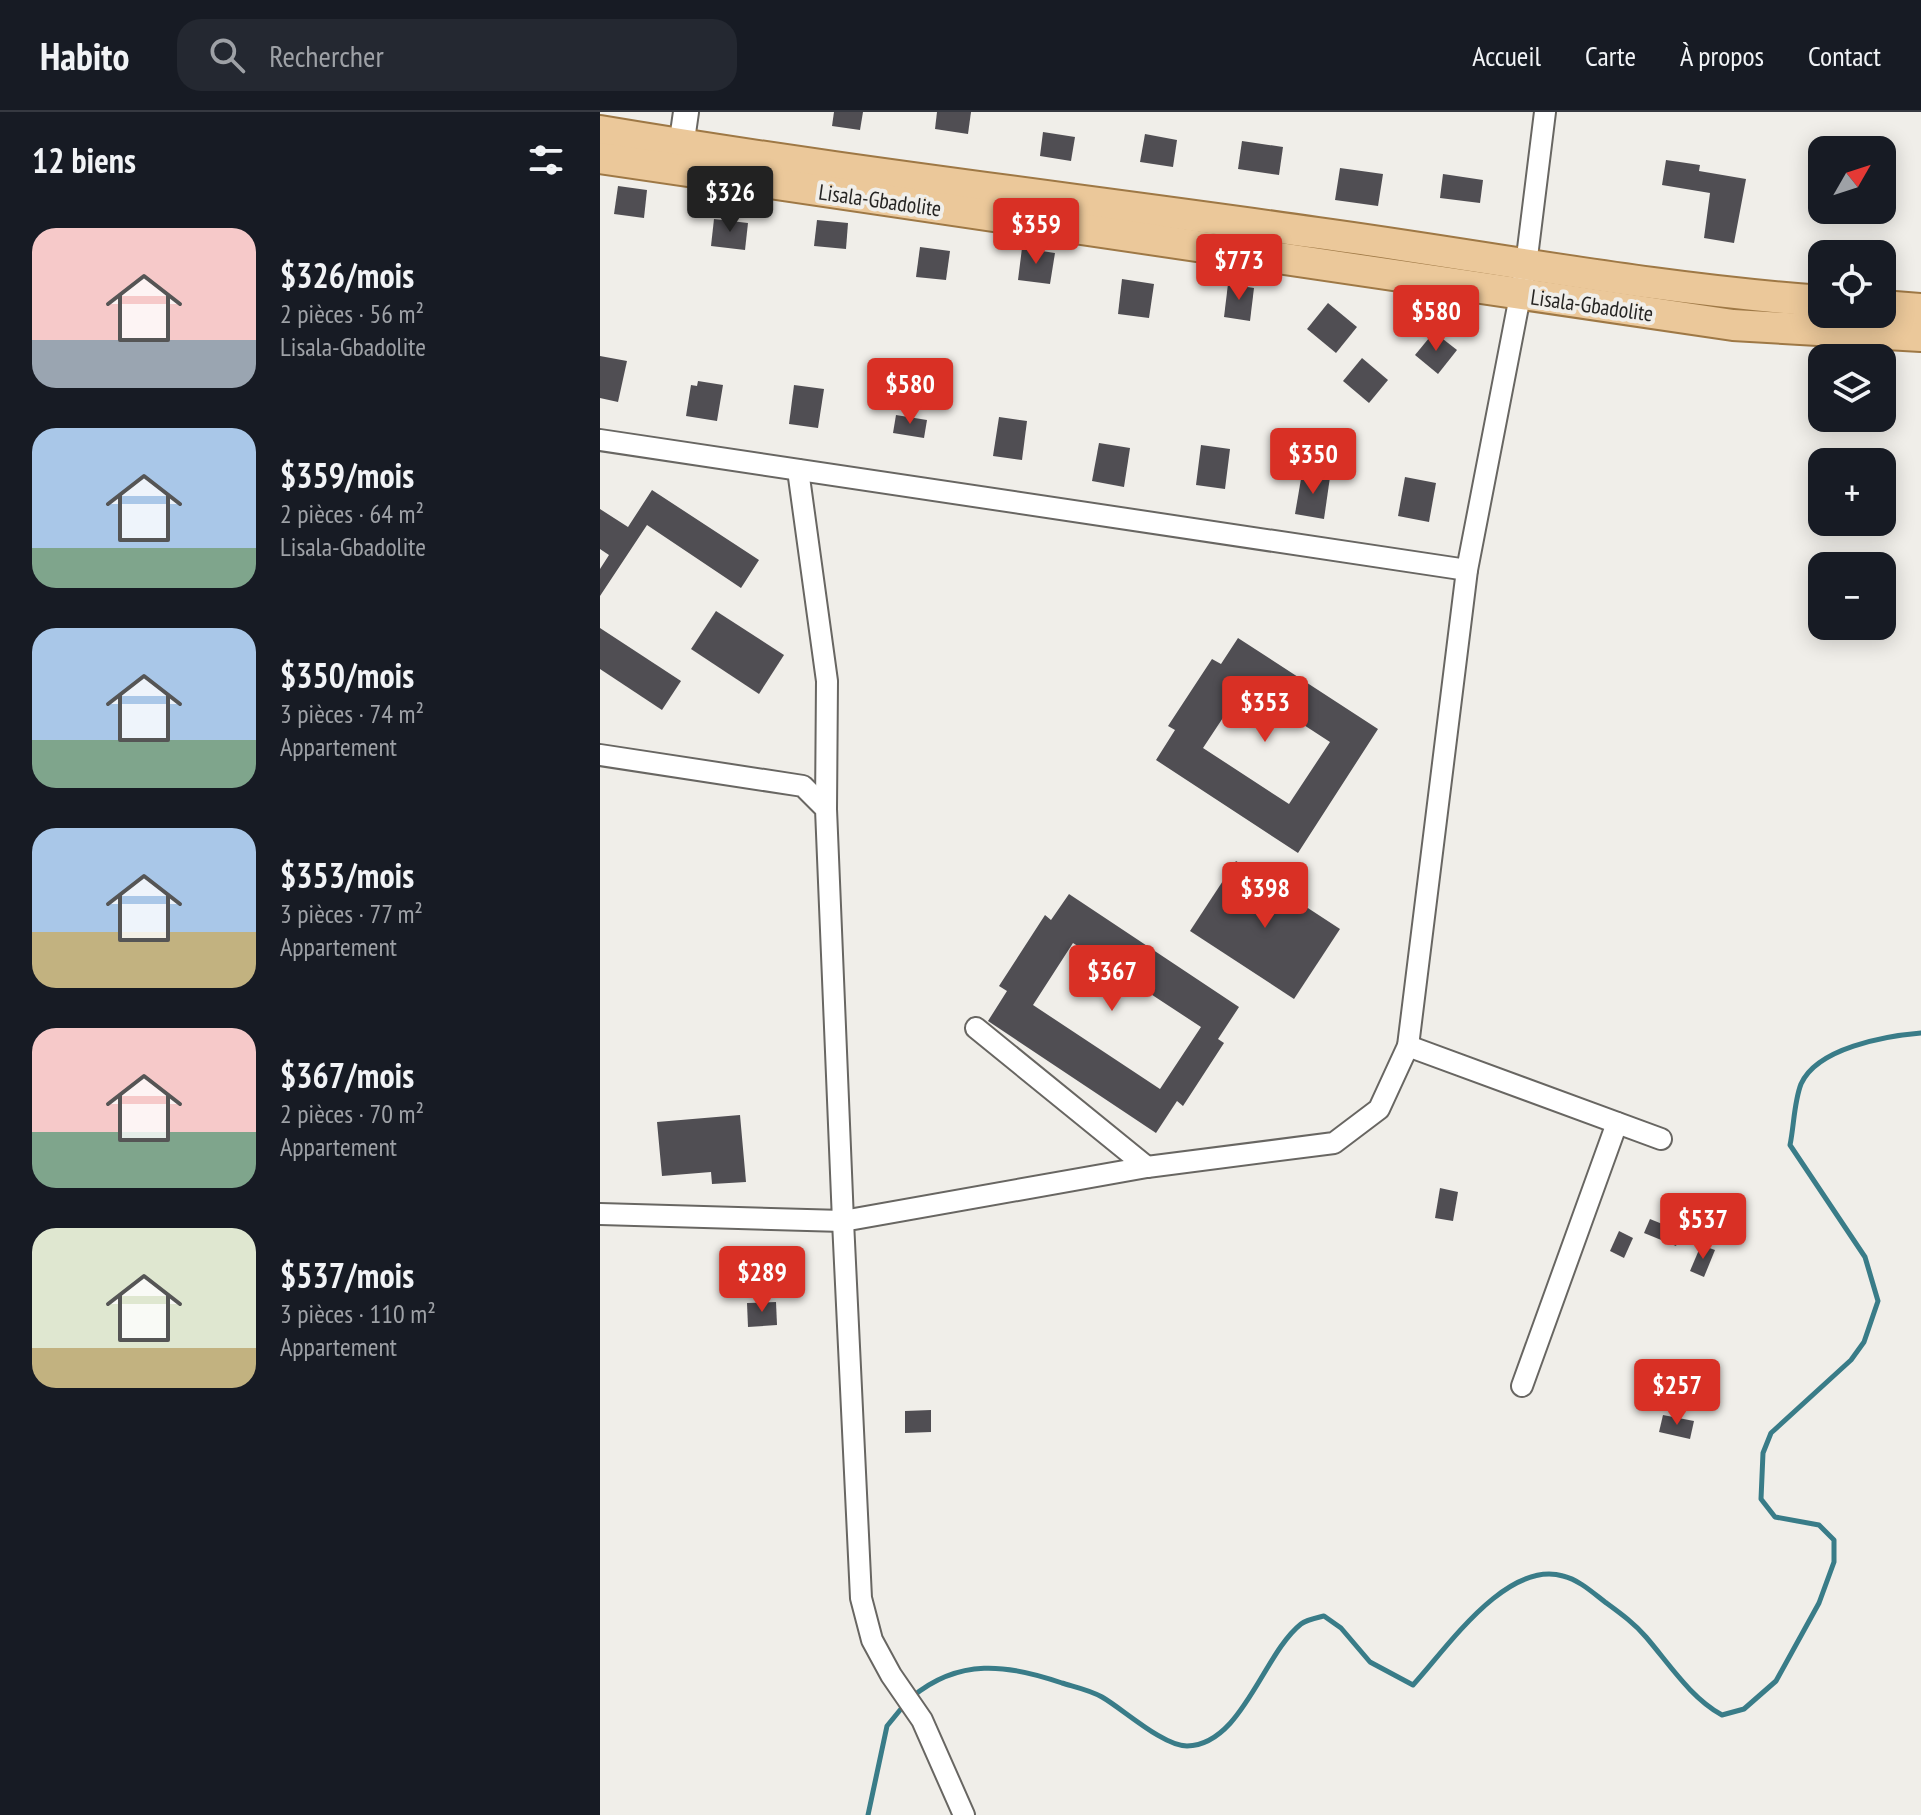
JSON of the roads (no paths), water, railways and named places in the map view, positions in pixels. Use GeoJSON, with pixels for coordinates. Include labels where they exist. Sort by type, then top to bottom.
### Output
{"type":"FeatureCollection","features":[{"type":"Feature","properties":{"kind":"main road","name":"Lisala-Gbadolite"},"geometry":{"type":"LineString","coordinates":[[600,131],[680,157]]}},
{"type":"Feature","properties":{"kind":"main road","name":"Lisala-Gbadolite"},"geometry":{"type":"LineString","coordinates":[[600,158],[680,157],[1322,233],[1733,325],[1921,336]]}},
{"type":"Feature","properties":{"kind":"main road","name":"Lisala-Gbadolite"},"geometry":{"type":"LineString","coordinates":[[1524,280],[1808,300]]}},
{"type":"Feature","properties":{"kind":"main road"},"geometry":{"type":"LineString","coordinates":[[1896,307],[1921,309]]}},
{"type":"Feature","properties":{"kind":"street"},"geometry":{"type":"LineString","coordinates":[[680,157],[686,112]]}},
{"type":"Feature","properties":{"kind":"street"},"geometry":{"type":"LineString","coordinates":[[600,1214],[843,1221],[1147,1167],[1334,1143],[1379,1109],[1408,1046],[1467,570],[1524,280],[1545,112]]}},
{"type":"Feature","properties":{"kind":"street"},"geometry":{"type":"LineString","coordinates":[[600,440],[1467,570]]}},
{"type":"Feature","properties":{"kind":"street"},"geometry":{"type":"LineString","coordinates":[[798,470],[827,681],[826,809],[861,1598],[872,1640],[891,1675],[922,1720],[964,1815]]}},
{"type":"Feature","properties":{"kind":"street"},"geometry":{"type":"LineString","coordinates":[[600,755],[803,786],[826,809]]}},
{"type":"Feature","properties":{"kind":"street"},"geometry":{"type":"LineString","coordinates":[[976,1028],[1147,1167]]}},
{"type":"Feature","properties":{"kind":"street"},"geometry":{"type":"LineString","coordinates":[[1408,1046],[1661,1139]]}},
{"type":"Feature","properties":{"kind":"street"},"geometry":{"type":"LineString","coordinates":[[1522,1386],[1617,1123]]}},
{"type":"Feature","properties":{"kind":"waterway"},"geometry":{"type":"LineString","coordinates":[[912,1697],[930,1684],[966,1670],[984,1668],[1022,1672],[1097,1695],[1155,1734],[1187,1746],[1206,1742],[1223,1731],[1237,1715],[1287,1638],[1306,1621],[1324,1616],[1341,1628],[1370,1662],[1413,1685],[1479,1611],[1520,1581],[1542,1575],[1574,1580],[1621,1614],[1711,1708],[1722,1715],[1744,1709],[1776,1681],[1819,1603],[1834,1562],[1834,1540],[1819,1525],[1775,1517],[1761,1499],[1763,1453],[1771,1433],[1851,1360],[1864,1342],[1878,1301],[1865,1257],[1790,1145],[1795,1106],[1801,1084],[1821,1061],[1871,1041],[1921,1033]]}},
{"type":"Feature","properties":{"kind":"waterway"},"geometry":{"type":"LineString","coordinates":[[868,1815],[887,1726],[905,1704]]}}]}
